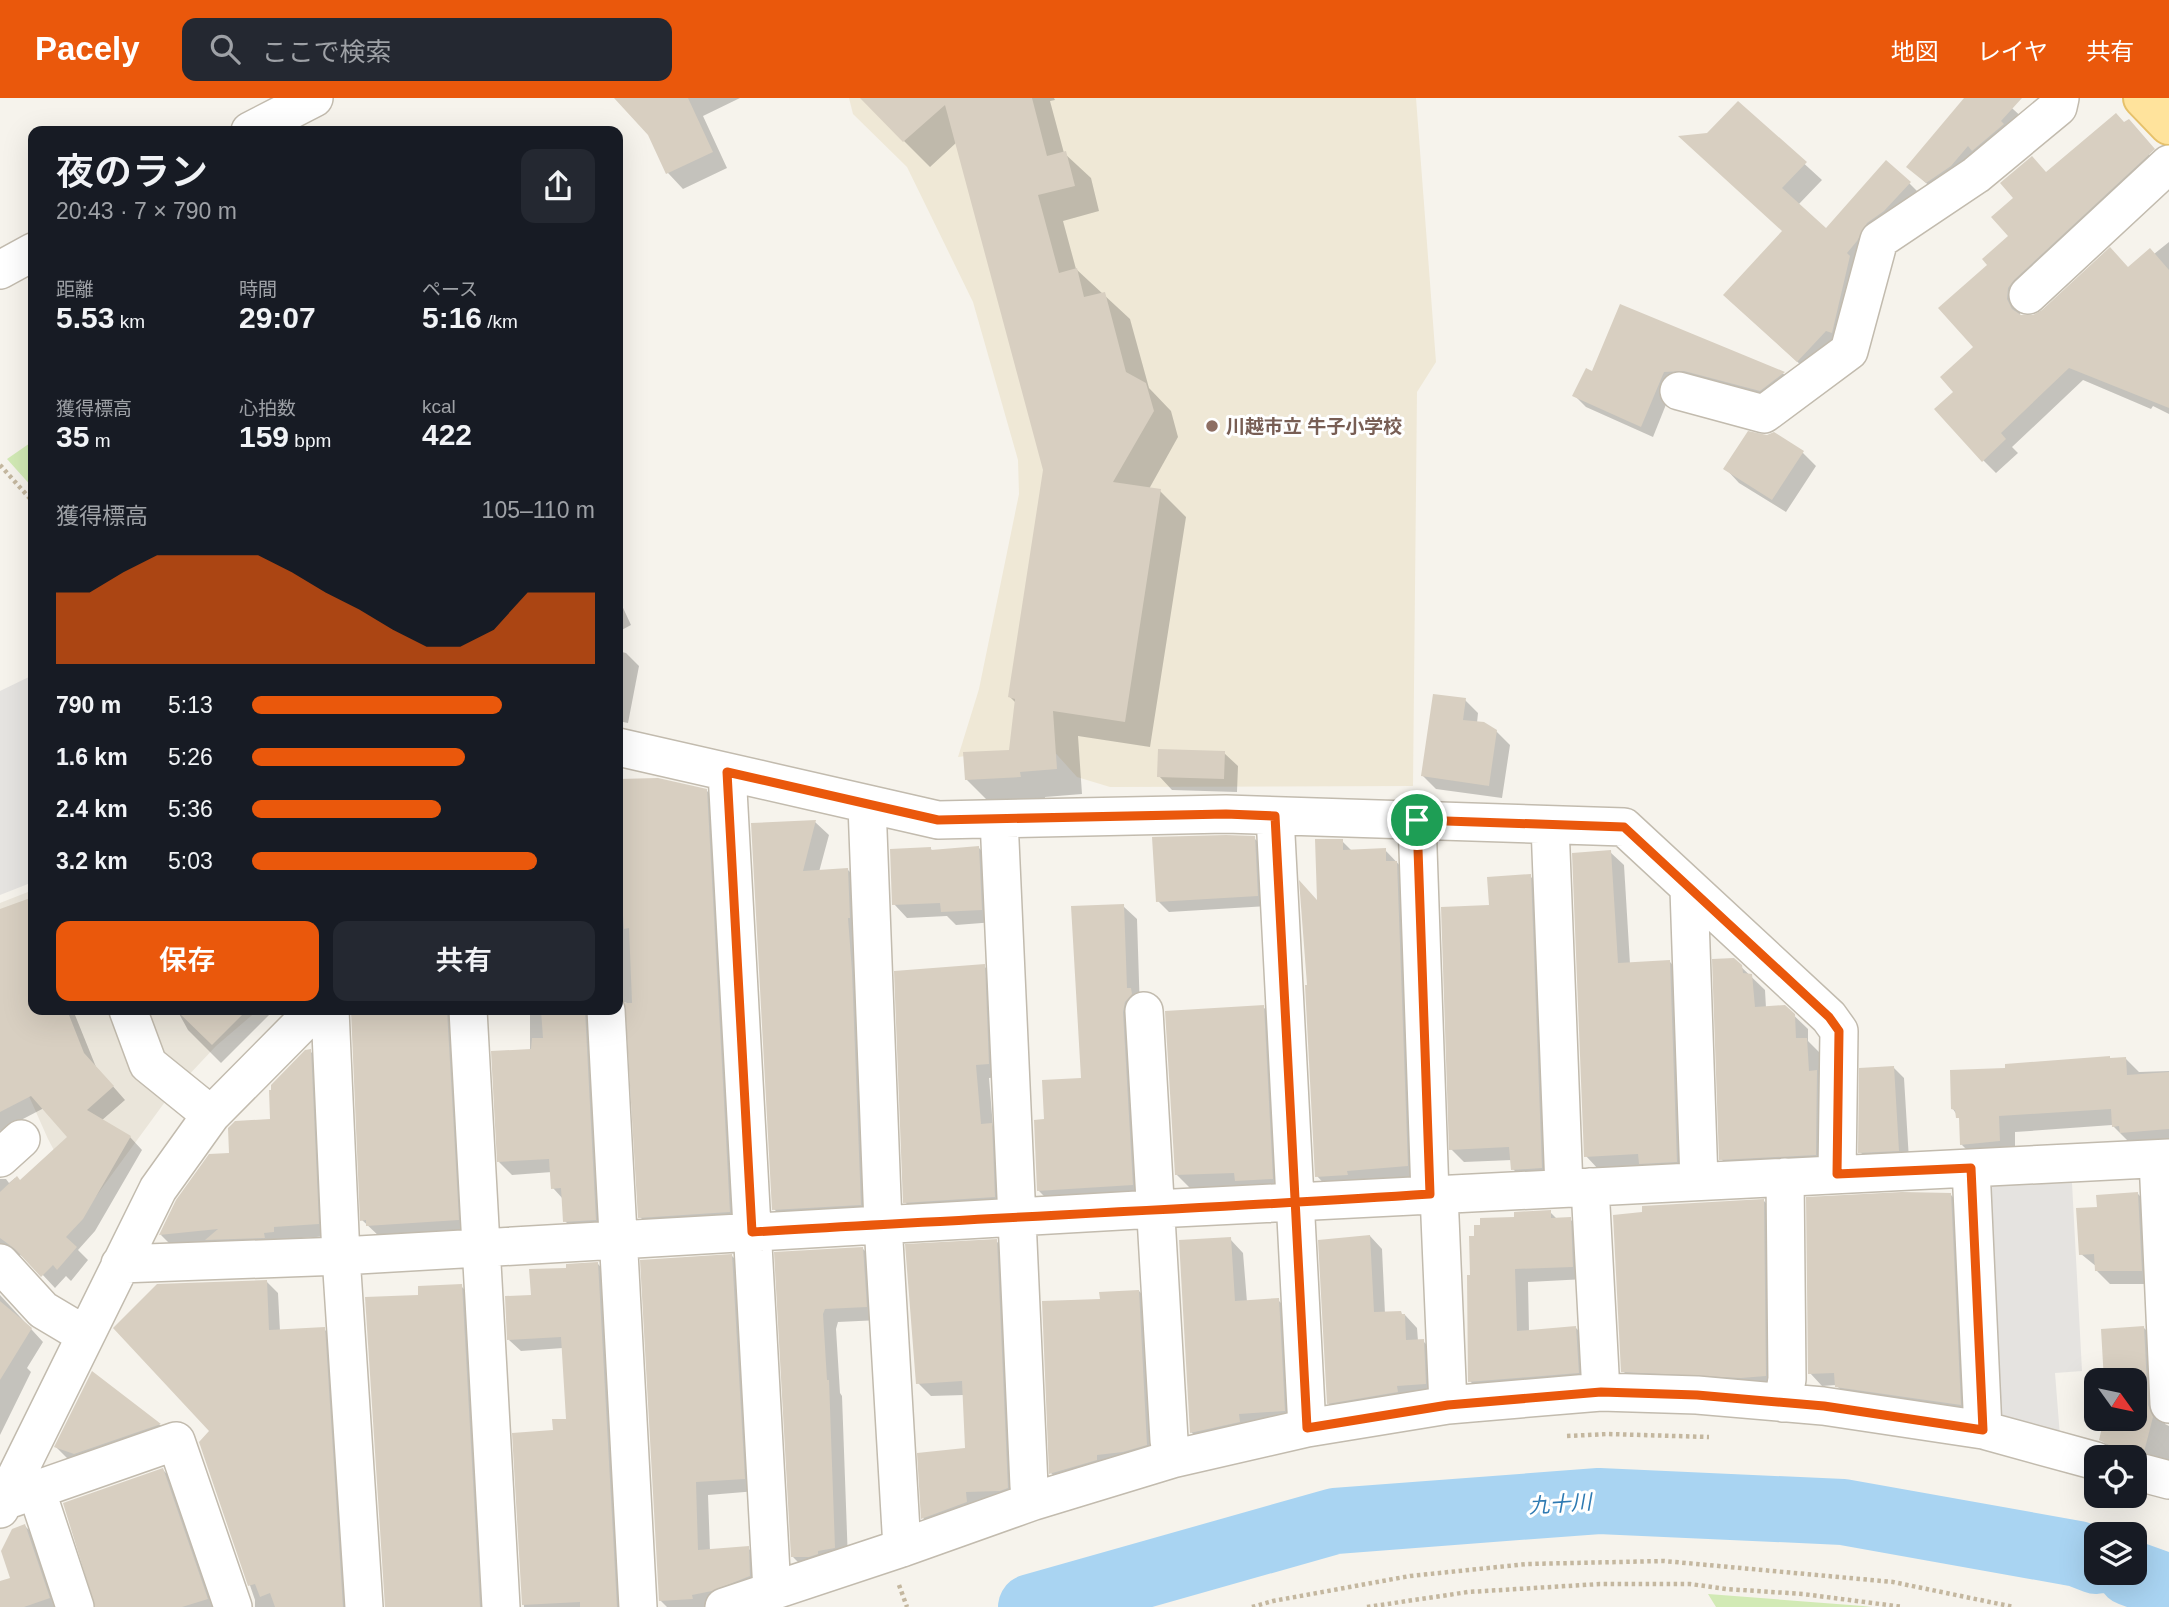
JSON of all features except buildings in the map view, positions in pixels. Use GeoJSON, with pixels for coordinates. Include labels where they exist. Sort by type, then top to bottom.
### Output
{"type":"FeatureCollection","features":[{"type":"Feature","properties":{"kind":"main road"},"geometry":{"type":"LineString","coordinates":[[2143,98],[2169,125]]}},
{"type":"Feature","properties":{"kind":"street"},"geometry":{"type":"LineString","coordinates":[[260,126],[313,98]]}},
{"type":"Feature","properties":{"kind":"street"},"geometry":{"type":"LineString","coordinates":[[1679,391],[1763,414],[1849,351],[1879,240],[1976,175],[2058,107],[2060,98]]}},
{"type":"Feature","properties":{"kind":"street"},"geometry":{"type":"LineString","coordinates":[[2028,295],[2169,164]]}},
{"type":"Feature","properties":{"kind":"street"},"geometry":{"type":"LineString","coordinates":[[0,270],[28,255]]}},
{"type":"Feature","properties":{"kind":"street"},"geometry":{"type":"LineString","coordinates":[[623,748],[938,820],[1226,814],[1624,827],[1829,1017],[1839,1031],[1837,1174]]}},
{"type":"Feature","properties":{"kind":"street"},"geometry":{"type":"LineString","coordinates":[[727,772],[772,1591]]}},
{"type":"Feature","properties":{"kind":"street"},"geometry":{"type":"LineString","coordinates":[[867,805],[883,1224],[902,1548]]}},
{"type":"Feature","properties":{"kind":"street"},"geometry":{"type":"LineString","coordinates":[[1275,816],[1307,1428]]}},
{"type":"Feature","properties":{"kind":"street"},"geometry":{"type":"LineString","coordinates":[[999,819],[1029,1486],[1034,1501]]}},
{"type":"Feature","properties":{"kind":"street"},"geometry":{"type":"LineString","coordinates":[[1417,820],[1434,1194],[1448,1405]]}},
{"type":"Feature","properties":{"kind":"street"},"geometry":{"type":"LineString","coordinates":[[1550,825],[1577,1187],[1601,1392]]}},
{"type":"Feature","properties":{"kind":"street"},"geometry":{"type":"LineString","coordinates":[[1689,889],[1699,1181]]}},
{"type":"Feature","properties":{"kind":"street"},"geometry":{"type":"LineString","coordinates":[[1144,1011],[1172,1459]]}},
{"type":"Feature","properties":{"kind":"street"},"geometry":{"type":"LineString","coordinates":[[130,1015],[148,1063],[211,1115]]}},
{"type":"Feature","properties":{"kind":"street"},"geometry":{"type":"LineString","coordinates":[[13,1499],[85,1335],[158,1189],[211,1115],[310,1015]]}},
{"type":"Feature","properties":{"kind":"street"},"geometry":{"type":"LineString","coordinates":[[330,1015],[341,1256],[364,1607]]}},
{"type":"Feature","properties":{"kind":"street"},"geometry":{"type":"LineString","coordinates":[[468,1015],[501,1607]]}},
{"type":"Feature","properties":{"kind":"street"},"geometry":{"type":"LineString","coordinates":[[606,1015],[638,1607]]}},
{"type":"Feature","properties":{"kind":"street"},"geometry":{"type":"LineString","coordinates":[[120,1264],[341,1256],[1434,1194],[2164,1158],[2169,1404]]}},
{"type":"Feature","properties":{"kind":"street"},"geometry":{"type":"LineString","coordinates":[[1971,1168],[1983,1430]]}},
{"type":"Feature","properties":{"kind":"street"},"geometry":{"type":"LineString","coordinates":[[1783,1403],[1787,1379],[1785,1177]]}},
{"type":"Feature","properties":{"kind":"street"},"geometry":{"type":"LineString","coordinates":[[0,1263],[43,1310],[85,1335]]}},
{"type":"Feature","properties":{"kind":"street"},"geometry":{"type":"LineString","coordinates":[[724,1607],[1034,1501],[1172,1459],[1307,1428],[1448,1405],[1601,1392],[1697,1395],[1824,1406],[1983,1430],[2084,1458]]}},
{"type":"Feature","properties":{"kind":"street"},"geometry":{"type":"LineString","coordinates":[[13,1499],[176,1441],[233,1607]]}},
{"type":"Feature","properties":{"kind":"street"},"geometry":{"type":"LineString","coordinates":[[13,1499],[75,1607]]}},
{"type":"Feature","properties":{"kind":"path"},"geometry":{"type":"LineString","coordinates":[[0,465],[28,496]]}},
{"type":"Feature","properties":{"kind":"path"},"geometry":{"type":"LineString","coordinates":[[1557,1436],[1608,1434],[1718,1437]]}},
{"type":"Feature","properties":{"kind":"path"},"geometry":{"type":"LineString","coordinates":[[1252,1607],[1410,1576],[1527,1564],[1664,1561],[1893,1582],[2014,1607]]}},
{"type":"Feature","properties":{"kind":"path"},"geometry":{"type":"LineString","coordinates":[[888,1591],[913,1583]]}},
{"type":"Feature","properties":{"kind":"path"},"geometry":{"type":"LineString","coordinates":[[1367,1607],[1468,1592],[1600,1584],[1690,1584],[1803,1594],[1903,1607]]}},
{"type":"Feature","properties":{"kind":"path"},"geometry":{"type":"LineString","coordinates":[[903,1595],[907,1607]]}},
{"type":"Feature","properties":{"kind":"shaded area","name":"川越市立 牛子小学校"},"geometry":{"type":"Polygon","coordinates":[[[849,98],[1416,98],[1436,362],[1417,392],[1413,786],[1110,787],[1077,777],[1049,746],[958,757],[979,689],[1019,494],[1018,460],[973,302],[907,167],[853,114],[849,98]]]}},
{"type":"Feature","properties":{"kind":"shaded area"},"geometry":{"type":"Polygon","coordinates":[[[28,677],[28,884],[0,895],[0,691],[28,677]]]}},
{"type":"Feature","properties":{"kind":"shaded area"},"geometry":{"type":"Polygon","coordinates":[[[28,892],[28,1015],[252,1015],[216,1046],[170,1095],[86,1210],[48,1139],[0,1031],[0,903],[28,892]]]}},
{"type":"Feature","properties":{"kind":"shaded area"},"geometry":{"type":"Polygon","coordinates":[[[2072,1183],[2082,1371],[2055,1373],[2060,1436],[1993,1419],[1984,1186],[2072,1183]]]}},
{"type":"Feature","properties":{"kind":"green space"},"geometry":{"type":"Polygon","coordinates":[[[28,444],[28,482],[7,459],[28,444]]]}},
{"type":"Feature","properties":{"kind":"green space"},"geometry":{"type":"Polygon","coordinates":[[[1708,1594],[1863,1606],[1871,1607],[1716,1607],[1708,1594]]]}},
{"type":"Feature","properties":{"kind":"waterway","name":"九十川"},"geometry":{"type":"LineString","coordinates":[[1031,1607],[1335,1521],[1599,1501],[1843,1512],[2084,1556]]}},
{"type":"Feature","properties":{"kind":"waterway","name":"九十川"},"geometry":{"type":"LineString","coordinates":[[2147,1579],[2169,1587]]}},
{"type":"Feature","properties":{"kind":"place","name":"川越市立 牛子小学校"},"geometry":{"type":"Point","coordinates":[1212,426]}},
{"type":"Feature","properties":{"kind":"route"},"geometry":{"type":"LineString","coordinates":[[1417,820],[1430,1194],[1324,1201],[1295,1202],[1155,1209],[752,1232],[727,772],[938,820],[1226,814],[1275,816],[1295,1202],[1307,1428],[1448,1405],[1601,1392],[1697,1395],[1824,1406],[1983,1430],[1971,1168],[1837,1174],[1839,1031],[1829,1017],[1624,827],[1417,820]]}}]}
